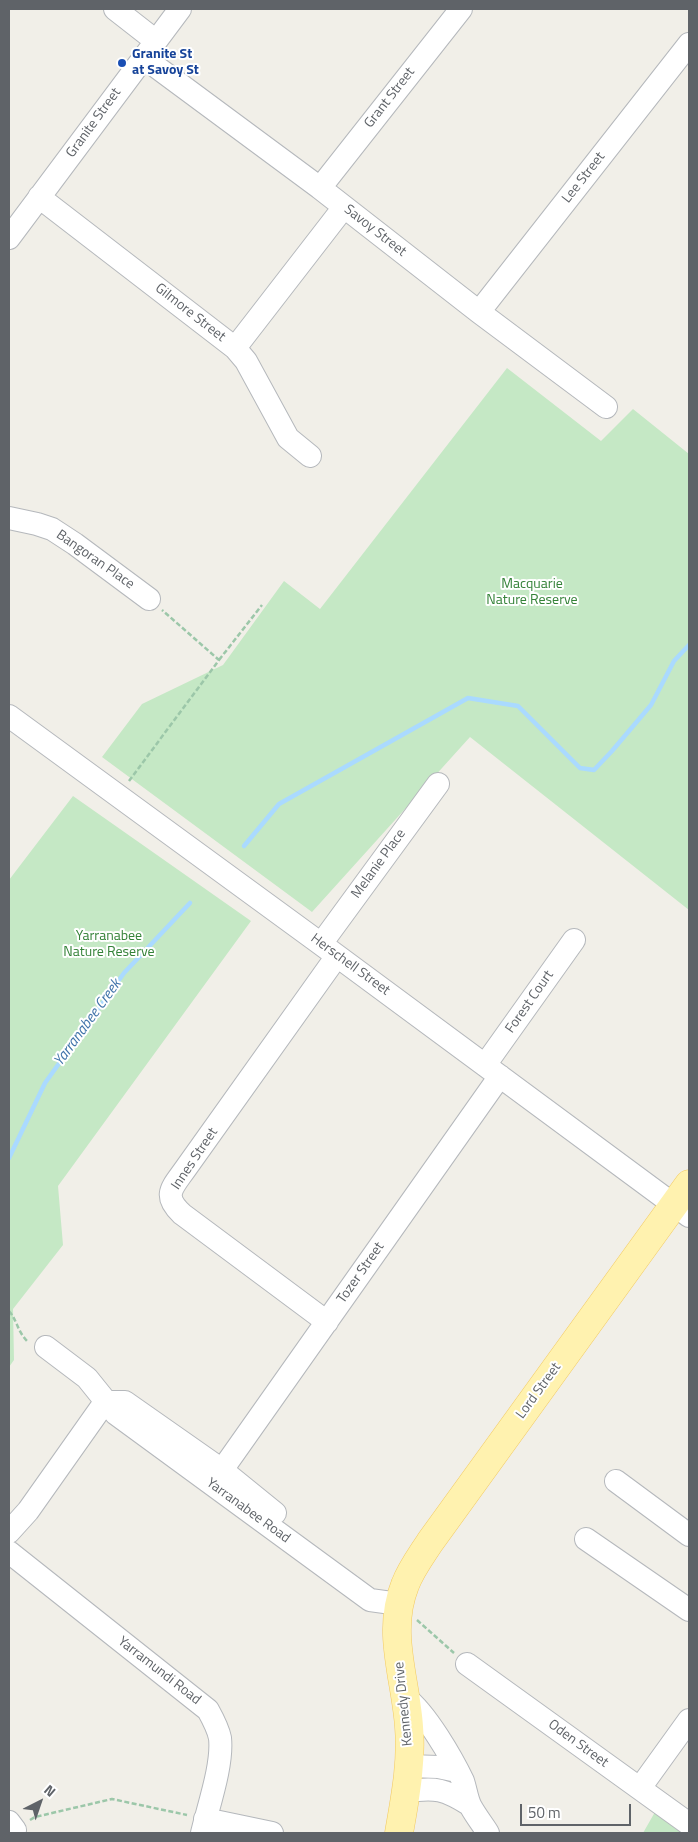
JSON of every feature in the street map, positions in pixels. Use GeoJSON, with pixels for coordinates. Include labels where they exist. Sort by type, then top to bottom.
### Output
{"type":"FeatureCollection","features":[{"type":"Feature","properties":{"kind":"main road","name":"Lord Street"},"geometry":{"type":"LineString","coordinates":[[401,1597],[415,1564],[430,1542],[684,1202]]}},
{"type":"Feature","properties":{"kind":"main road","name":"Kennedy Drive"},"geometry":{"type":"LineString","coordinates":[[399,1833],[408,1779],[409,1728],[396,1625],[401,1597]]}},
{"type":"Feature","properties":{"kind":"street","name":"Savoy Street"},"geometry":{"type":"LineString","coordinates":[[115,9],[150,49],[320,188],[606,408]]}},
{"type":"Feature","properties":{"kind":"street","name":"Granite Street"},"geometry":{"type":"LineString","coordinates":[[9,238],[180,9]]}},
{"type":"Feature","properties":{"kind":"street","name":"Grant Street"},"geometry":{"type":"LineString","coordinates":[[320,188],[461,9]]}},
{"type":"Feature","properties":{"kind":"street","name":"Lee Street"},"geometry":{"type":"LineString","coordinates":[[479,312],[689,44]]}},
{"type":"Feature","properties":{"kind":"street","name":"Gilmore Street"},"geometry":{"type":"LineString","coordinates":[[39,197],[235,348],[246,361],[288,438],[310,456]]}},
{"type":"Feature","properties":{"kind":"street"},"geometry":{"type":"LineString","coordinates":[[235,348],[344,207]]}},
{"type":"Feature","properties":{"kind":"street","name":"Bangoran Place"},"geometry":{"type":"LineString","coordinates":[[9,518],[52,529],[149,599]]}},
{"type":"Feature","properties":{"kind":"street","name":"Herschell Street"},"geometry":{"type":"LineString","coordinates":[[9,716],[493,1071],[684,1202]]}},
{"type":"Feature","properties":{"kind":"street","name":"Melanie Place"},"geometry":{"type":"LineString","coordinates":[[329,950],[438,784]]}},
{"type":"Feature","properties":{"kind":"street","name":"Forest Court"},"geometry":{"type":"LineString","coordinates":[[493,1071],[574,940]]}},
{"type":"Feature","properties":{"kind":"street","name":"Innes Street"},"geometry":{"type":"LineString","coordinates":[[327,1322],[182,1214],[172,1205],[170,1196],[175,1184],[329,950]]}},
{"type":"Feature","properties":{"kind":"street","name":"Tozer Street"},"geometry":{"type":"LineString","coordinates":[[222,1470],[327,1322],[493,1071]]}},
{"type":"Feature","properties":{"kind":"street","name":"Yarranabee Road"},"geometry":{"type":"LineString","coordinates":[[46,1347],[87,1378],[116,1414],[370,1600],[401,1597]]}},
{"type":"Feature","properties":{"kind":"street"},"geometry":{"type":"LineString","coordinates":[[9,1532],[28,1511],[105,1402]]}},
{"type":"Feature","properties":{"kind":"street","name":"Yarranabee Road"},"geometry":{"type":"LineString","coordinates":[[105,1402],[125,1402],[222,1470],[372,1588],[401,1597]]}},
{"type":"Feature","properties":{"kind":"street"},"geometry":{"type":"LineString","coordinates":[[616,1481],[689,1536]]}},
{"type":"Feature","properties":{"kind":"street"},"geometry":{"type":"LineString","coordinates":[[586,1539],[689,1610]]}},
{"type":"Feature","properties":{"kind":"street","name":"Yarramundi Road"},"geometry":{"type":"LineString","coordinates":[[9,1552],[208,1710],[216,1724],[220,1738],[220,1757],[204,1826]]}},
{"type":"Feature","properties":{"kind":"street","name":"Oden Street"},"geometry":{"type":"LineString","coordinates":[[467,1664],[689,1824]]}},
{"type":"Feature","properties":{"kind":"street"},"geometry":{"type":"LineString","coordinates":[[406,1698],[420,1711],[457,1771],[467,1791],[470,1805],[488,1833]]}},
{"type":"Feature","properties":{"kind":"street"},"geometry":{"type":"LineString","coordinates":[[640,1788],[689,1720]]}},
{"type":"Feature","properties":{"kind":"street"},"geometry":{"type":"LineString","coordinates":[[408,1779],[438,1767],[457,1771]]}},
{"type":"Feature","properties":{"kind":"street"},"geometry":{"type":"LineString","coordinates":[[408,1779],[424,1788],[437,1789],[455,1796],[470,1805]]}},
{"type":"Feature","properties":{"kind":"street"},"geometry":{"type":"LineString","coordinates":[[204,1826],[272,1833]]}},
{"type":"Feature","properties":{"kind":"path"},"geometry":{"type":"LineString","coordinates":[[149,599],[219,660]]}},
{"type":"Feature","properties":{"kind":"path"},"geometry":{"type":"LineString","coordinates":[[118,796],[262,605]]}},
{"type":"Feature","properties":{"kind":"path"},"geometry":{"type":"LineString","coordinates":[[9,1311],[13,1315],[17,1328],[26,1340],[31,1344],[46,1347]]}},
{"type":"Feature","properties":{"kind":"path"},"geometry":{"type":"LineString","coordinates":[[401,1597],[467,1664]]}},
{"type":"Feature","properties":{"kind":"path"},"geometry":{"type":"LineString","coordinates":[[12,1826],[35,1816],[112,1799],[204,1826]]}},
{"type":"Feature","properties":{"kind":"green space","name":"Macquarie Nature Reserve"},"geometry":{"type":"Polygon","coordinates":[[[507,368],[601,441],[633,409],[689,454],[689,910],[470,737],[312,912],[102,757],[142,704],[223,665],[284,581],[320,609],[507,368]]]}},
{"type":"Feature","properties":{"kind":"green space","name":"Yarranabee Nature Reserve"},"geometry":{"type":"Polygon","coordinates":[[[73,796],[251,921],[58,1186],[63,1245],[13,1309],[14,1360],[9,1367],[9,880],[73,796]]]}},
{"type":"Feature","properties":{"kind":"green space"},"geometry":{"type":"Polygon","coordinates":[[[655,1812],[685,1833],[643,1833],[655,1812]]]}},
{"type":"Feature","properties":{"kind":"waterway"},"geometry":{"type":"LineString","coordinates":[[244,846],[279,804],[468,698],[518,706],[580,768],[594,770],[651,705],[674,661],[689,645]]}},
{"type":"Feature","properties":{"kind":"waterway","name":"Yarranabee Creek"},"geometry":{"type":"LineString","coordinates":[[9,1158],[45,1083],[124,973],[190,903]]}},
{"type":"Feature","properties":{"kind":"place","name":"Granite St at Savoy St"},"geometry":{"type":"Point","coordinates":[122,63]}}]}
